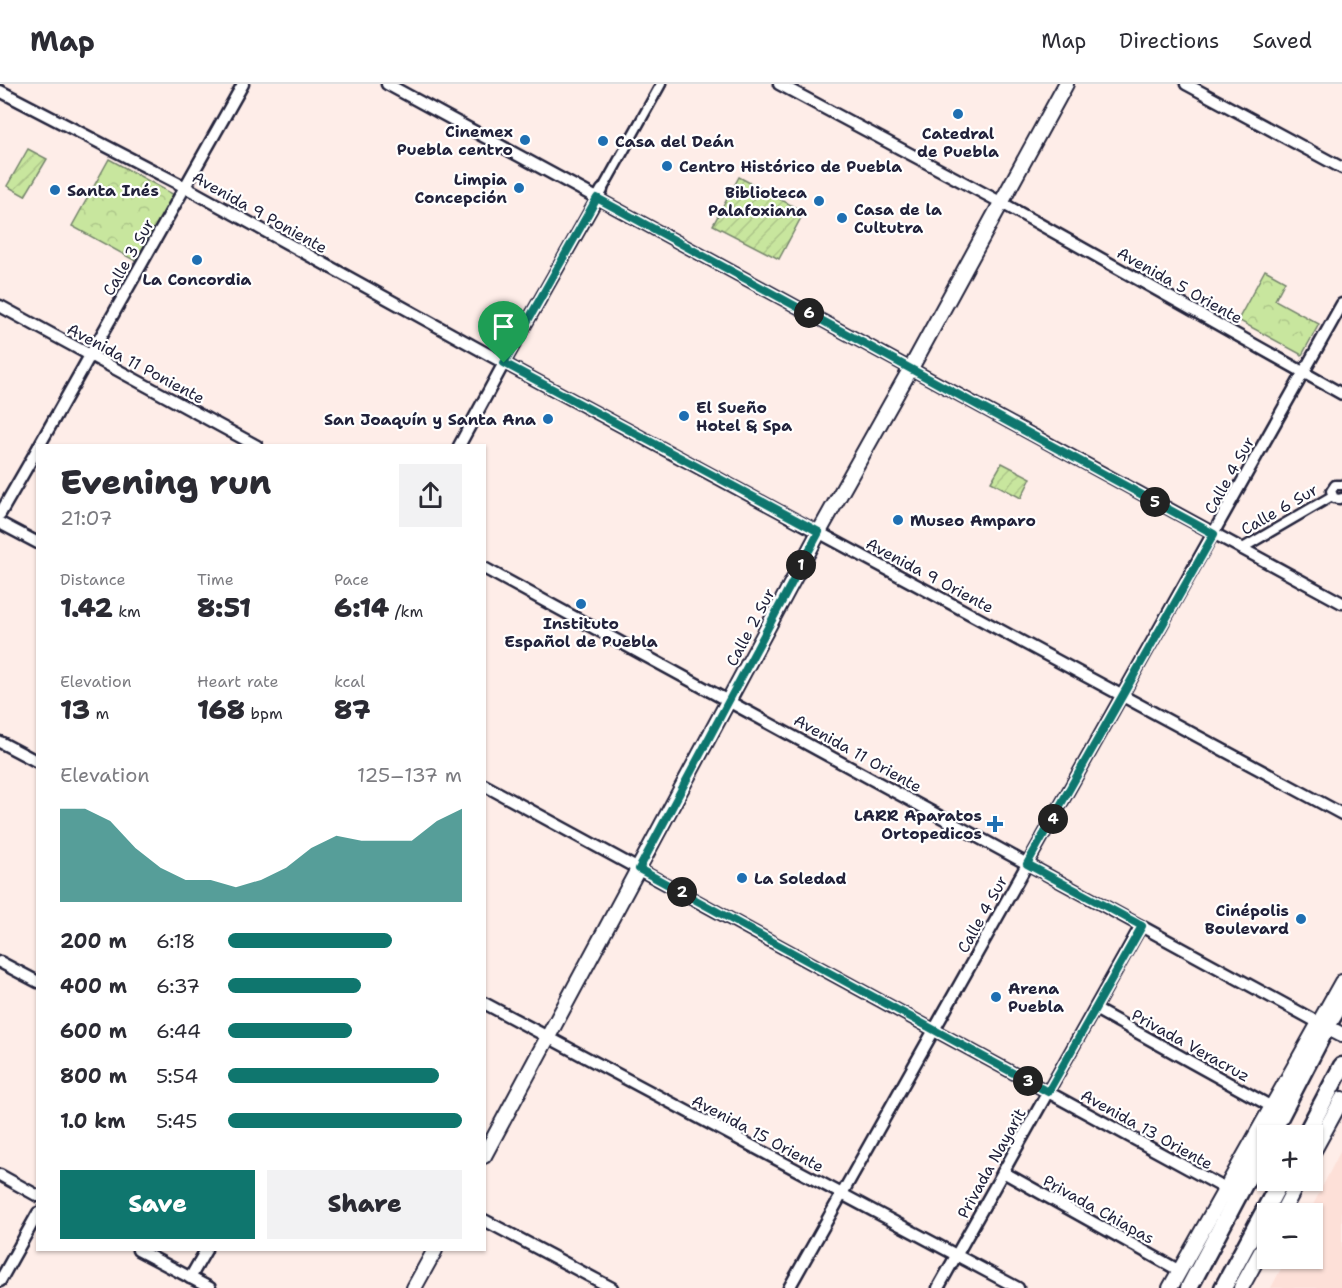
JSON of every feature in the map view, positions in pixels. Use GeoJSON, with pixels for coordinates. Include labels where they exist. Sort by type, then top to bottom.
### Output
{"type":"FeatureCollection","features":[{"type":"Feature","properties":{"kind":"main road"},"geometry":{"type":"LineString","coordinates":[[1274,1125],[1323,1025],[1342,1001]]}},
{"type":"Feature","properties":{"kind":"main road"},"geometry":{"type":"LineString","coordinates":[[1311,1125],[1342,1066]]}},
{"type":"Feature","properties":{"kind":"main road"},"geometry":{"type":"LineString","coordinates":[[1190,1288],[1257,1158]]}},
{"type":"Feature","properties":{"kind":"main road"},"geometry":{"type":"LineString","coordinates":[[1223,1288],[1275,1191]]}},
{"type":"Feature","properties":{"kind":"street","name":"Calle 3 Sur"},"geometry":{"type":"LineString","coordinates":[[40,444],[243,84]]}},
{"type":"Feature","properties":{"kind":"street"},"geometry":{"type":"LineString","coordinates":[[387,84],[599,194],[911,368],[1342,603]]}},
{"type":"Feature","properties":{"kind":"street"},"geometry":{"type":"LineString","coordinates":[[460,444],[661,84]]}},
{"type":"Feature","properties":{"kind":"street","name":"Avenida 5 Oriente"},"geometry":{"type":"LineString","coordinates":[[779,84],[1002,203],[1342,394]]}},
{"type":"Feature","properties":{"kind":"street","name":"Calle 2 Sur"},"geometry":{"type":"LineString","coordinates":[[486,1152],[819,532],[1066,84]]}},
{"type":"Feature","properties":{"kind":"street"},"geometry":{"type":"LineString","coordinates":[[1186,84],[1342,168]]}},
{"type":"Feature","properties":{"kind":"street","name":"Avenida 9 Poniente"},"geometry":{"type":"LineString","coordinates":[[0,91],[185,188],[504,363]]}},
{"type":"Feature","properties":{"kind":"street","name":"Calle 4 Sur"},"geometry":{"type":"LineString","coordinates":[[789,1288],[1342,304]]}},
{"type":"Feature","properties":{"kind":"street","name":"Avenida 11 Poniente"},"geometry":{"type":"LineString","coordinates":[[0,306],[253,444]]}},
{"type":"Feature","properties":{"kind":"street","name":"Avenida 9 Oriente"},"geometry":{"type":"LineString","coordinates":[[504,363],[1342,813]]}},
{"type":"Feature","properties":{"kind":"street","name":"Calle 3 Sur"},"geometry":{"type":"LineString","coordinates":[[0,514],[36,451]]}},
{"type":"Feature","properties":{"kind":"street","name":"Calle 6 Sur"},"geometry":{"type":"LineString","coordinates":[[1342,485],[1337,484],[1330,491],[1336,499],[1342,498]]}},
{"type":"Feature","properties":{"kind":"street","name":"Calle 6 Sur"},"geometry":{"type":"LineString","coordinates":[[1241,549],[1332,496]]}},
{"type":"Feature","properties":{"kind":"street"},"geometry":{"type":"LineString","coordinates":[[0,523],[36,542]]}},
{"type":"Feature","properties":{"kind":"street","name":"Avenida 11 Oriente"},"geometry":{"type":"LineString","coordinates":[[486,569],[1342,1035]]}},
{"type":"Feature","properties":{"kind":"street"},"geometry":{"type":"LineString","coordinates":[[0,742],[36,761]]}},
{"type":"Feature","properties":{"kind":"street","name":"Avenida 13 Oriente"},"geometry":{"type":"LineString","coordinates":[[486,786],[1226,1189]]}},
{"type":"Feature","properties":{"kind":"street","name":"Privada Nayarit"},"geometry":{"type":"LineString","coordinates":[[938,1288],[1142,926]]}},
{"type":"Feature","properties":{"kind":"street"},"geometry":{"type":"LineString","coordinates":[[0,962],[36,981]]}},
{"type":"Feature","properties":{"kind":"street"},"geometry":{"type":"LineString","coordinates":[[1170,1288],[1272,1107],[1323,1025],[1342,982]]}},
{"type":"Feature","properties":{"kind":"street","name":"Avenida 15 Oriente"},"geometry":{"type":"LineString","coordinates":[[486,1004],[1018,1288]]}},
{"type":"Feature","properties":{"kind":"street","name":"Privada Veracruz"},"geometry":{"type":"LineString","coordinates":[[1095,1010],[1272,1107]]}},
{"type":"Feature","properties":{"kind":"street"},"geometry":{"type":"LineString","coordinates":[[1323,1134],[1342,1099]]}},
{"type":"Feature","properties":{"kind":"street","name":"Privada Chiapas"},"geometry":{"type":"LineString","coordinates":[[1003,1172],[1180,1272]]}},
{"type":"Feature","properties":{"kind":"street"},"geometry":{"type":"LineString","coordinates":[[0,1175],[36,1195]]}},
{"type":"Feature","properties":{"kind":"street"},"geometry":{"type":"LineString","coordinates":[[0,1281],[36,1217]]}},
{"type":"Feature","properties":{"kind":"street"},"geometry":{"type":"LineString","coordinates":[[486,1221],[612,1288]]}},
{"type":"Feature","properties":{"kind":"street"},"geometry":{"type":"LineString","coordinates":[[140,1251],[210,1288]]}},
{"type":"Feature","properties":{"kind":"street"},"geometry":{"type":"LineString","coordinates":[[190,1278],[205,1251]]}},
{"type":"Feature","properties":{"kind":"street"},"geometry":{"type":"LineString","coordinates":[[414,1288],[434,1251]]}},
{"type":"Feature","properties":{"kind":"street"},"geometry":{"type":"LineString","coordinates":[[1241,1288],[1257,1259]]}},
{"type":"Feature","properties":{"kind":"shaded area"},"geometry":{"type":"Polygon","coordinates":[[[1342,1148],[1342,1288],[1271,1288],[1281,1269],[1323,1269],[1323,1203],[1314,1203],[1320,1191],[1323,1191],[1323,1185],[1342,1148]]]}},
{"type":"Feature","properties":{"kind":"green space"},"geometry":{"type":"Polygon","coordinates":[[[28,149],[47,159],[25,196],[7,186],[28,149]]]}},
{"type":"Feature","properties":{"kind":"green space"},"geometry":{"type":"Polygon","coordinates":[[[109,159],[178,197],[141,264],[72,226],[109,159]]]}},
{"type":"Feature","properties":{"kind":"green space"},"geometry":{"type":"Polygon","coordinates":[[[739,177],[804,212],[779,259],[713,225],[739,177]]]}},
{"type":"Feature","properties":{"kind":"green space"},"geometry":{"type":"Polygon","coordinates":[[[1265,270],[1285,281],[1275,300],[1319,324],[1302,355],[1238,320],[1265,270]]]}},
{"type":"Feature","properties":{"kind":"green space"},"geometry":{"type":"Polygon","coordinates":[[[1002,463],[1031,478],[1021,498],[991,482],[1002,463]]]}},
{"type":"Feature","properties":{"kind":"place","name":"Catedral de Puebla"},"geometry":{"type":"Point","coordinates":[958,114]}},
{"type":"Feature","properties":{"kind":"place","name":"Cinemex Puebla centro"},"geometry":{"type":"Point","coordinates":[525,140]}},
{"type":"Feature","properties":{"kind":"place","name":"Casa del Deán"},"geometry":{"type":"Point","coordinates":[603,141]}},
{"type":"Feature","properties":{"kind":"place","name":"Centro Histórico de Puebla"},"geometry":{"type":"Point","coordinates":[667,166]}},
{"type":"Feature","properties":{"kind":"place","name":"Limpia Concepción"},"geometry":{"type":"Point","coordinates":[519,188]}},
{"type":"Feature","properties":{"kind":"place","name":"Santa Inés"},"geometry":{"type":"Point","coordinates":[55,190]}},
{"type":"Feature","properties":{"kind":"place","name":"Biblioteca Palafoxiana"},"geometry":{"type":"Point","coordinates":[819,201]}},
{"type":"Feature","properties":{"kind":"place","name":"Casa de la Cultutra"},"geometry":{"type":"Point","coordinates":[842,218]}},
{"type":"Feature","properties":{"kind":"place","name":"La Concordia"},"geometry":{"type":"Point","coordinates":[197,260]}},
{"type":"Feature","properties":{"kind":"place","name":"El Sueño Hotel & Spa"},"geometry":{"type":"Point","coordinates":[684,416]}},
{"type":"Feature","properties":{"kind":"place","name":"San Joaquín y Santa Ana"},"geometry":{"type":"Point","coordinates":[548,419]}},
{"type":"Feature","properties":{"kind":"place","name":"Museo Amparo"},"geometry":{"type":"Point","coordinates":[898,520]}},
{"type":"Feature","properties":{"kind":"place","name":"Instituto Español de Puebla"},"geometry":{"type":"Point","coordinates":[581,604]}},
{"type":"Feature","properties":{"kind":"place","name":"LARR Aparatos Ortopedicos"},"geometry":{"type":"Point","coordinates":[995,824]}},
{"type":"Feature","properties":{"kind":"place","name":"La Soledad"},"geometry":{"type":"Point","coordinates":[742,878]}},
{"type":"Feature","properties":{"kind":"place","name":"Cinépolis Boulevard"},"geometry":{"type":"Point","coordinates":[1301,919]}},
{"type":"Feature","properties":{"kind":"place","name":"Arena Puebla"},"geometry":{"type":"Point","coordinates":[996,997]}},
{"type":"Feature","properties":{"kind":"route"},"geometry":{"type":"LineString","coordinates":[[597,198],[1214,534],[1027,864],[1142,926],[1048,1092],[639,869],[819,532],[504,363],[597,198]]}}]}
